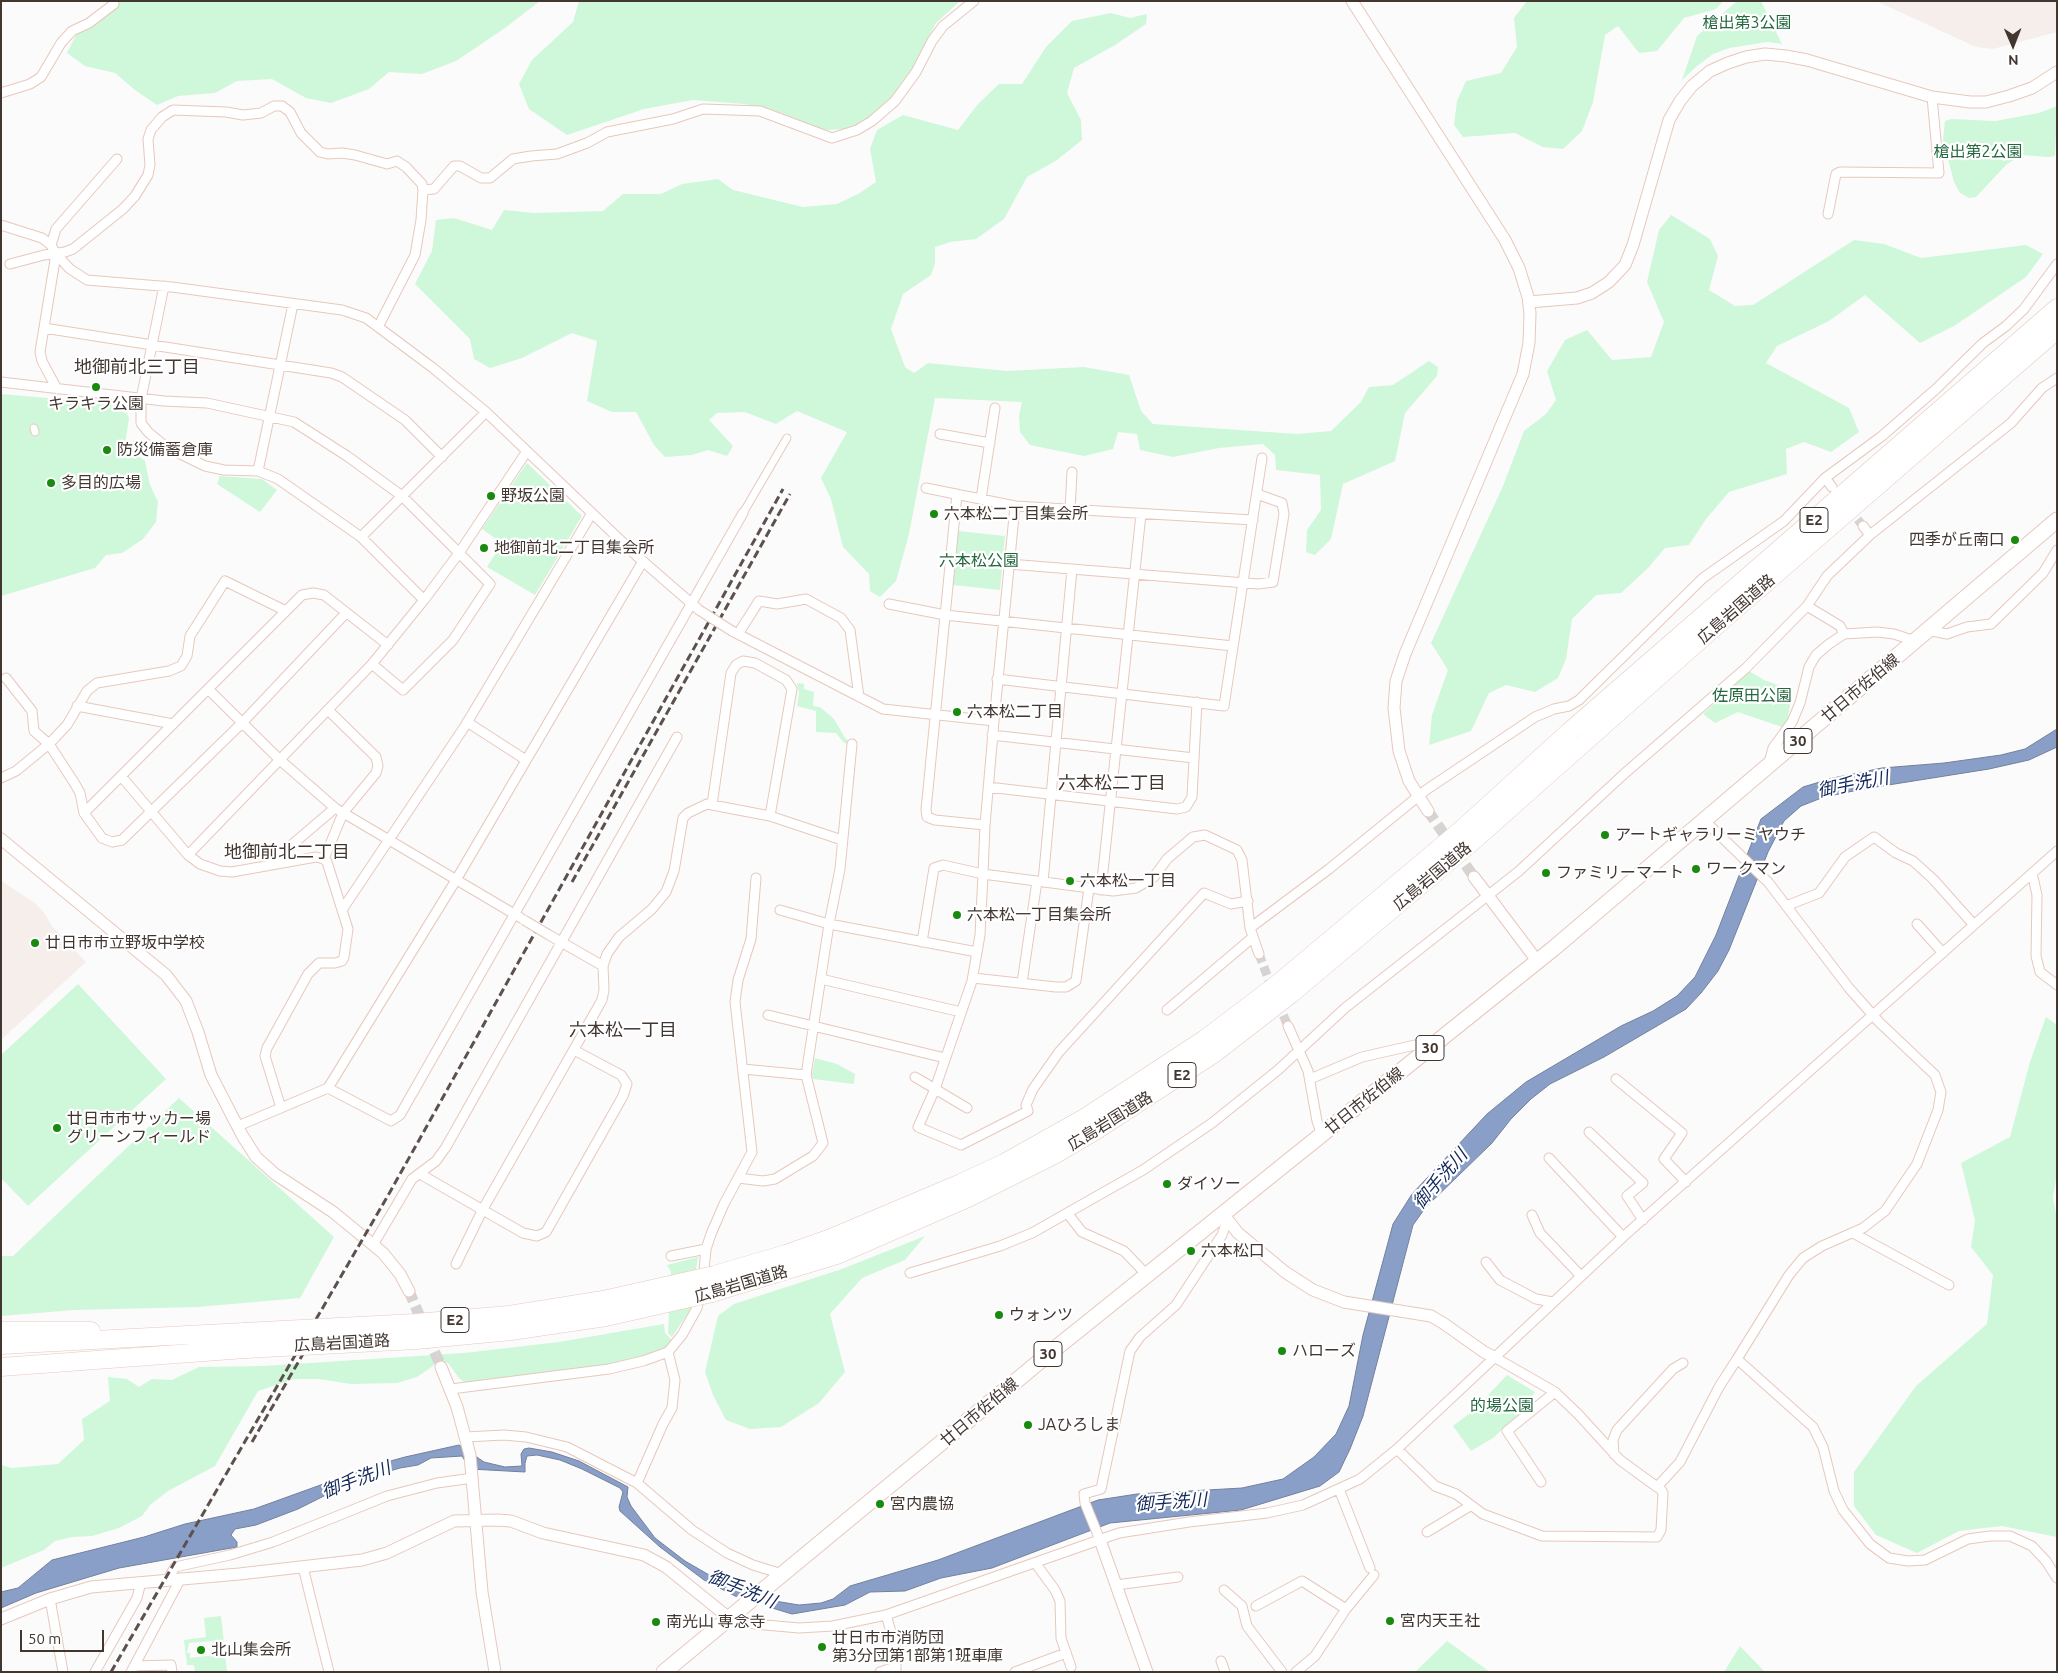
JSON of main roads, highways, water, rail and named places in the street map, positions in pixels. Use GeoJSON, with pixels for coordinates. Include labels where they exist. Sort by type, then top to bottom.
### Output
{"type":"FeatureCollection","features":[{"type":"Feature","properties":{"kind":"highway","name":"広島岩国道路"},"geometry":{"type":"LineString","coordinates":[[5,1367],[244,1340],[509,1315],[603,1300],[714,1275],[786,1254],[830,1238],[961,1183],[1029,1149],[1086,1117],[1205,1039],[1280,982],[1461,830],[1585,718],[2057,308]]}},
{"type":"Feature","properties":{"kind":"highway","name":"広島岩国道路"},"geometry":{"type":"LineString","coordinates":[[4,1340],[166,1336],[244,1340],[416,1340],[511,1331],[606,1317],[712,1293],[836,1255],[968,1198],[1045,1160],[1095,1131],[1215,1053],[1290,994],[1472,842],[1708,633],[1905,464],[2057,330]]}},
{"type":"Feature","properties":{"kind":"main road","name":"廿日市佐伯線"},"geometry":{"type":"LineString","coordinates":[[664,1672],[1147,1275],[1225,1218],[1322,1135],[1538,962],[2057,520]]}},
{"type":"Feature","properties":{"kind":"water","name":"御手洗川"},"geometry":{"type":"Polygon","coordinates":[[[2057,729],[2057,747],[2029,760],[1989,769],[1824,797],[1801,806],[1784,821],[1768,852],[1729,950],[1718,971],[1701,993],[1686,1009],[1604,1057],[1550,1084],[1531,1099],[1511,1119],[1492,1143],[1426,1207],[1413,1225],[1363,1416],[1339,1472],[1320,1486],[1241,1510],[1110,1523],[992,1568],[941,1578],[905,1591],[870,1592],[845,1605],[792,1614],[739,1598],[704,1580],[660,1547],[620,1511],[619,1507],[623,1492],[620,1488],[582,1469],[560,1460],[537,1455],[527,1456],[525,1472],[470,1469],[462,1456],[431,1458],[418,1465],[400,1468],[352,1482],[298,1509],[256,1525],[235,1529],[231,1535],[237,1542],[237,1547],[119,1568],[36,1593],[1,1608],[1,1592],[18,1588],[52,1560],[144,1537],[185,1524],[254,1509],[376,1465],[459,1445],[484,1462],[505,1467],[522,1466],[521,1454],[524,1449],[529,1448],[552,1452],[579,1461],[628,1487],[627,1497],[631,1506],[655,1538],[685,1561],[723,1583],[752,1587],[775,1601],[799,1605],[821,1603],[833,1599],[850,1586],[938,1560],[1098,1500],[1137,1494],[1242,1488],[1283,1479],[1314,1457],[1336,1434],[1349,1406],[1363,1335],[1393,1224],[1412,1194],[1487,1114],[1526,1082],[1621,1026],[1653,1011],[1677,996],[1695,977],[1716,935],[1761,819],[1803,787],[1833,778],[1882,768],[1944,763],[2001,755],[2025,749],[2057,729]]]}},
{"type":"Feature","properties":{"kind":"tunnel"},"geometry":{"type":"LineString","coordinates":[[1849,509],[1863,526]]}},
{"type":"Feature","properties":{"kind":"tunnel"},"geometry":{"type":"LineString","coordinates":[[1428,811],[1474,877]]}},
{"type":"Feature","properties":{"kind":"tunnel"},"geometry":{"type":"LineString","coordinates":[[1259,954],[1273,991]]}},
{"type":"Feature","properties":{"kind":"tunnel"},"geometry":{"type":"LineString","coordinates":[[1278,1003],[1288,1026]]}},
{"type":"Feature","properties":{"kind":"tunnel"},"geometry":{"type":"LineString","coordinates":[[409,1291],[441,1367]]}},
{"type":"Feature","properties":{"kind":"railway"},"geometry":{"type":"LineString","coordinates":[[111,1672],[390,1192],[783,489]]}},
{"type":"Feature","properties":{"kind":"railway"},"geometry":{"type":"LineString","coordinates":[[572,882],[790,494]]}},
{"type":"Feature","properties":{"kind":"railway"},"geometry":{"type":"LineString","coordinates":[[252,1442],[307,1347]]}},
{"type":"Feature","properties":{"kind":"place","name":"キラキラ公園"},"geometry":{"type":"Point","coordinates":[96,387]}},
{"type":"Feature","properties":{"kind":"place","name":"防災備蓄倉庫"},"geometry":{"type":"Point","coordinates":[107,450]}},
{"type":"Feature","properties":{"kind":"place","name":"多目的広場"},"geometry":{"type":"Point","coordinates":[51,483]}},
{"type":"Feature","properties":{"kind":"place","name":"野坂公園"},"geometry":{"type":"Point","coordinates":[491,496]}},
{"type":"Feature","properties":{"kind":"place","name":"六本松二丁目集会所"},"geometry":{"type":"Point","coordinates":[934,514]}},
{"type":"Feature","properties":{"kind":"place","name":"四季が丘南口"},"geometry":{"type":"Point","coordinates":[2015,540]}},
{"type":"Feature","properties":{"kind":"place","name":"地御前北二丁目集会所"},"geometry":{"type":"Point","coordinates":[484,548]}},
{"type":"Feature","properties":{"kind":"place","name":"六本松二丁目"},"geometry":{"type":"Point","coordinates":[957,712]}},
{"type":"Feature","properties":{"kind":"place","name":"アートギャラリーミヤウチ"},"geometry":{"type":"Point","coordinates":[1605,835]}},
{"type":"Feature","properties":{"kind":"place","name":"ワークマン"},"geometry":{"type":"Point","coordinates":[1696,869]}},
{"type":"Feature","properties":{"kind":"place","name":"ファミリーマート"},"geometry":{"type":"Point","coordinates":[1546,873]}},
{"type":"Feature","properties":{"kind":"place","name":"六本松一丁目"},"geometry":{"type":"Point","coordinates":[1070,881]}},
{"type":"Feature","properties":{"kind":"place","name":"六本松一丁目集会所"},"geometry":{"type":"Point","coordinates":[957,915]}},
{"type":"Feature","properties":{"kind":"place","name":"廿日市市立野坂中学校"},"geometry":{"type":"Point","coordinates":[35,943]}},
{"type":"Feature","properties":{"kind":"place","name":"廿日市市サッカー場 グリーンフィールド"},"geometry":{"type":"Point","coordinates":[57,1128]}},
{"type":"Feature","properties":{"kind":"place","name":"ダイソー"},"geometry":{"type":"Point","coordinates":[1167,1184]}},
{"type":"Feature","properties":{"kind":"place","name":"六本松口"},"geometry":{"type":"Point","coordinates":[1191,1251]}},
{"type":"Feature","properties":{"kind":"place","name":"ウォンツ"},"geometry":{"type":"Point","coordinates":[999,1315]}},
{"type":"Feature","properties":{"kind":"place","name":"ハローズ"},"geometry":{"type":"Point","coordinates":[1282,1351]}},
{"type":"Feature","properties":{"kind":"place","name":"JAひろしま"},"geometry":{"type":"Point","coordinates":[1028,1425]}},
{"type":"Feature","properties":{"kind":"place","name":"宮内農協"},"geometry":{"type":"Point","coordinates":[880,1504]}},
{"type":"Feature","properties":{"kind":"place","name":"宮内天王社"},"geometry":{"type":"Point","coordinates":[1390,1621]}},
{"type":"Feature","properties":{"kind":"place","name":"南光山 専念寺"},"geometry":{"type":"Point","coordinates":[656,1622]}},
{"type":"Feature","properties":{"kind":"place","name":"廿日市市消防団 第3分団第1部第1班車庫"},"geometry":{"type":"Point","coordinates":[822,1647]}},
{"type":"Feature","properties":{"kind":"place","name":"北山集会所"},"geometry":{"type":"Point","coordinates":[201,1650]}},
{"type":"Feature","properties":{"kind":"district","name":"地御前北三丁目"},"geometry":{"type":"Point","coordinates":[137,367]}},
{"type":"Feature","properties":{"kind":"district","name":"六本松二丁目"},"geometry":{"type":"Point","coordinates":[1112,783]}},
{"type":"Feature","properties":{"kind":"district","name":"地御前北二丁目"},"geometry":{"type":"Point","coordinates":[287,852]}},
{"type":"Feature","properties":{"kind":"district","name":"六本松一丁目"},"geometry":{"type":"Point","coordinates":[623,1030]}},
{"type":"Feature","properties":{"kind":"park label","name":"槍出第3公園"},"geometry":{"type":"Point","coordinates":[1747,23]}},
{"type":"Feature","properties":{"kind":"park label","name":"槍出第2公園"},"geometry":{"type":"Point","coordinates":[1978,152]}},
{"type":"Feature","properties":{"kind":"park label","name":"六本松公園"},"geometry":{"type":"Point","coordinates":[979,561]}},
{"type":"Feature","properties":{"kind":"park label","name":"佐原田公園"},"geometry":{"type":"Point","coordinates":[1752,696]}},
{"type":"Feature","properties":{"kind":"park label","name":"的場公園"},"geometry":{"type":"Point","coordinates":[1502,1406]}}]}
